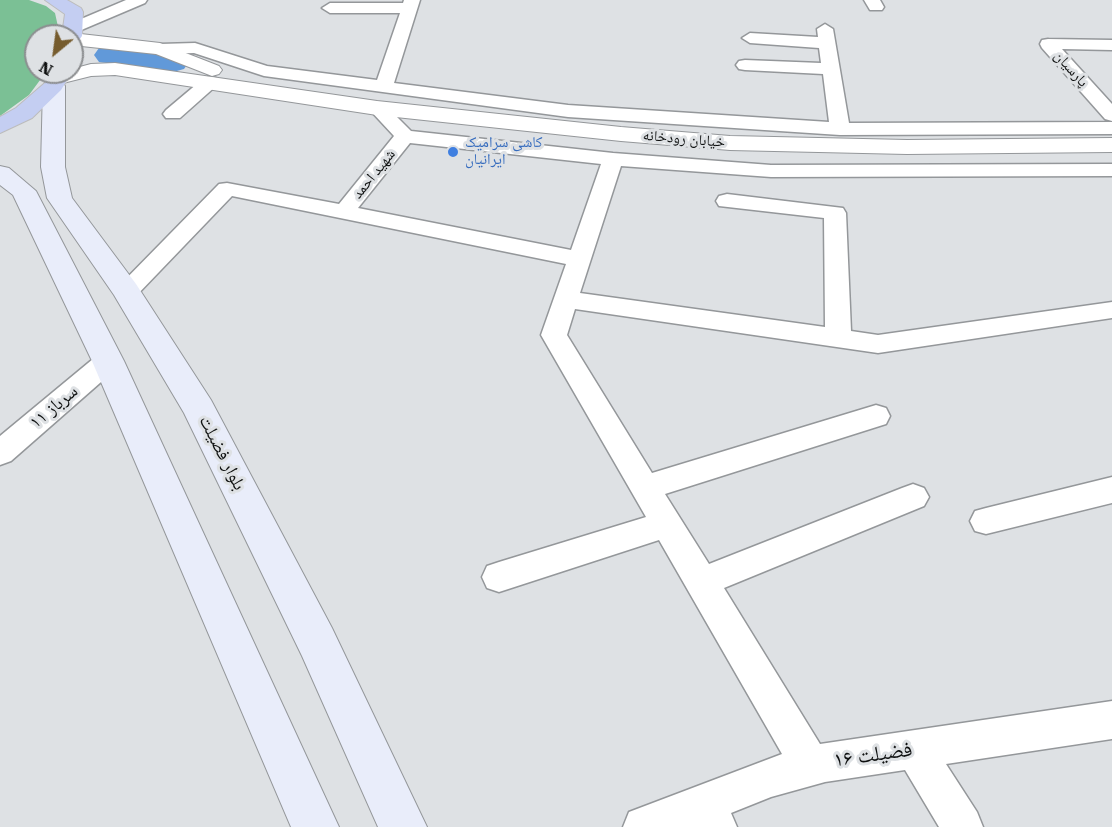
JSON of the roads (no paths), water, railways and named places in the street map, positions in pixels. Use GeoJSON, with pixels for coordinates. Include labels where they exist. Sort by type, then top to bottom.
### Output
{"type":"FeatureCollection","features":[{"type":"Feature","properties":{"kind":"highway"},"geometry":{"type":"LineString","coordinates":[[65,2],[74,12],[73,24]]}},
{"type":"Feature","properties":{"kind":"highway"},"geometry":{"type":"LineString","coordinates":[[0,126],[24,113],[53,84]]}},
{"type":"Feature","properties":{"kind":"main road","name":"بلوار فضیلت"},"geometry":{"type":"LineString","coordinates":[[58,84],[53,167],[60,198],[126,291],[199,409],[317,642],[405,824]]}},
{"type":"Feature","properties":{"kind":"main road"},"geometry":{"type":"LineString","coordinates":[[0,173],[24,191],[108,361],[315,827]]}},
{"type":"Feature","properties":{"kind":"street"},"geometry":{"type":"LineString","coordinates":[[84,28],[139,0]]}},
{"type":"Feature","properties":{"kind":"street"},"geometry":{"type":"LineString","coordinates":[[330,8],[411,4],[381,98]]}},
{"type":"Feature","properties":{"kind":"street"},"geometry":{"type":"LineString","coordinates":[[84,36],[160,50],[258,89]]}},
{"type":"Feature","properties":{"kind":"street"},"geometry":{"type":"LineString","coordinates":[[750,38],[826,36],[840,129]]}},
{"type":"Feature","properties":{"kind":"street","name":"پارسیان"},"geometry":{"type":"LineString","coordinates":[[1112,45],[1048,44],[1112,115]]}},
{"type":"Feature","properties":{"kind":"street"},"geometry":{"type":"LineString","coordinates":[[160,50],[195,48],[264,71],[381,98],[405,136],[613,159],[771,171],[1112,170]]}},
{"type":"Feature","properties":{"kind":"street"},"geometry":{"type":"LineString","coordinates":[[745,65],[831,69]]}},
{"type":"Feature","properties":{"kind":"street"},"geometry":{"type":"LineString","coordinates":[[84,72],[116,69],[258,89]]}},
{"type":"Feature","properties":{"kind":"street"},"geometry":{"type":"LineString","coordinates":[[173,114],[210,82]]}},
{"type":"Feature","properties":{"kind":"street","name":"خیابان رودخانه"},"geometry":{"type":"LineString","coordinates":[[258,89],[381,98],[730,143],[907,147],[1112,145]]}},
{"type":"Feature","properties":{"kind":"street"},"geometry":{"type":"LineString","coordinates":[[453,107],[568,111],[840,129],[1112,128]]}},
{"type":"Feature","properties":{"kind":"street","name":"شهید احمد"},"geometry":{"type":"LineString","coordinates":[[344,212],[405,136]]}},
{"type":"Feature","properties":{"kind":"street"},"geometry":{"type":"LineString","coordinates":[[613,159],[554,335],[811,766]]}},
{"type":"Feature","properties":{"kind":"street"},"geometry":{"type":"LineString","coordinates":[[126,291],[227,189],[580,258]]}},
{"type":"Feature","properties":{"kind":"street"},"geometry":{"type":"LineString","coordinates":[[727,201],[835,213],[838,340]]}},
{"type":"Feature","properties":{"kind":"street"},"geometry":{"type":"LineString","coordinates":[[566,299],[878,344],[1112,310]]}},
{"type":"Feature","properties":{"kind":"street","name":"سرباز ۱۱"},"geometry":{"type":"LineString","coordinates":[[0,453],[108,361]]}},
{"type":"Feature","properties":{"kind":"street"},"geometry":{"type":"LineString","coordinates":[[644,488],[876,416]]}},
{"type":"Feature","properties":{"kind":"street"},"geometry":{"type":"LineString","coordinates":[[986,522],[1112,490]]}},
{"type":"Feature","properties":{"kind":"street"},"geometry":{"type":"LineString","coordinates":[[701,582],[913,496]]}},
{"type":"Feature","properties":{"kind":"street"},"geometry":{"type":"LineString","coordinates":[[499,577],[667,524]]}},
{"type":"Feature","properties":{"kind":"street","name":"فضیلت ۱۶"},"geometry":{"type":"LineString","coordinates":[[644,827],[711,815],[771,777],[825,762],[1108,726]]}},
{"type":"Feature","properties":{"kind":"street"},"geometry":{"type":"LineString","coordinates":[[915,750],[962,827]]}},
{"type":"Feature","properties":{"kind":"waterway"},"geometry":{"type":"LineString","coordinates":[[110,55],[173,62]]}},
{"type":"Feature","properties":{"kind":"place","name":"کاشی سرامیک ایرانیان"},"geometry":{"type":"Point","coordinates":[453,152]}}]}
